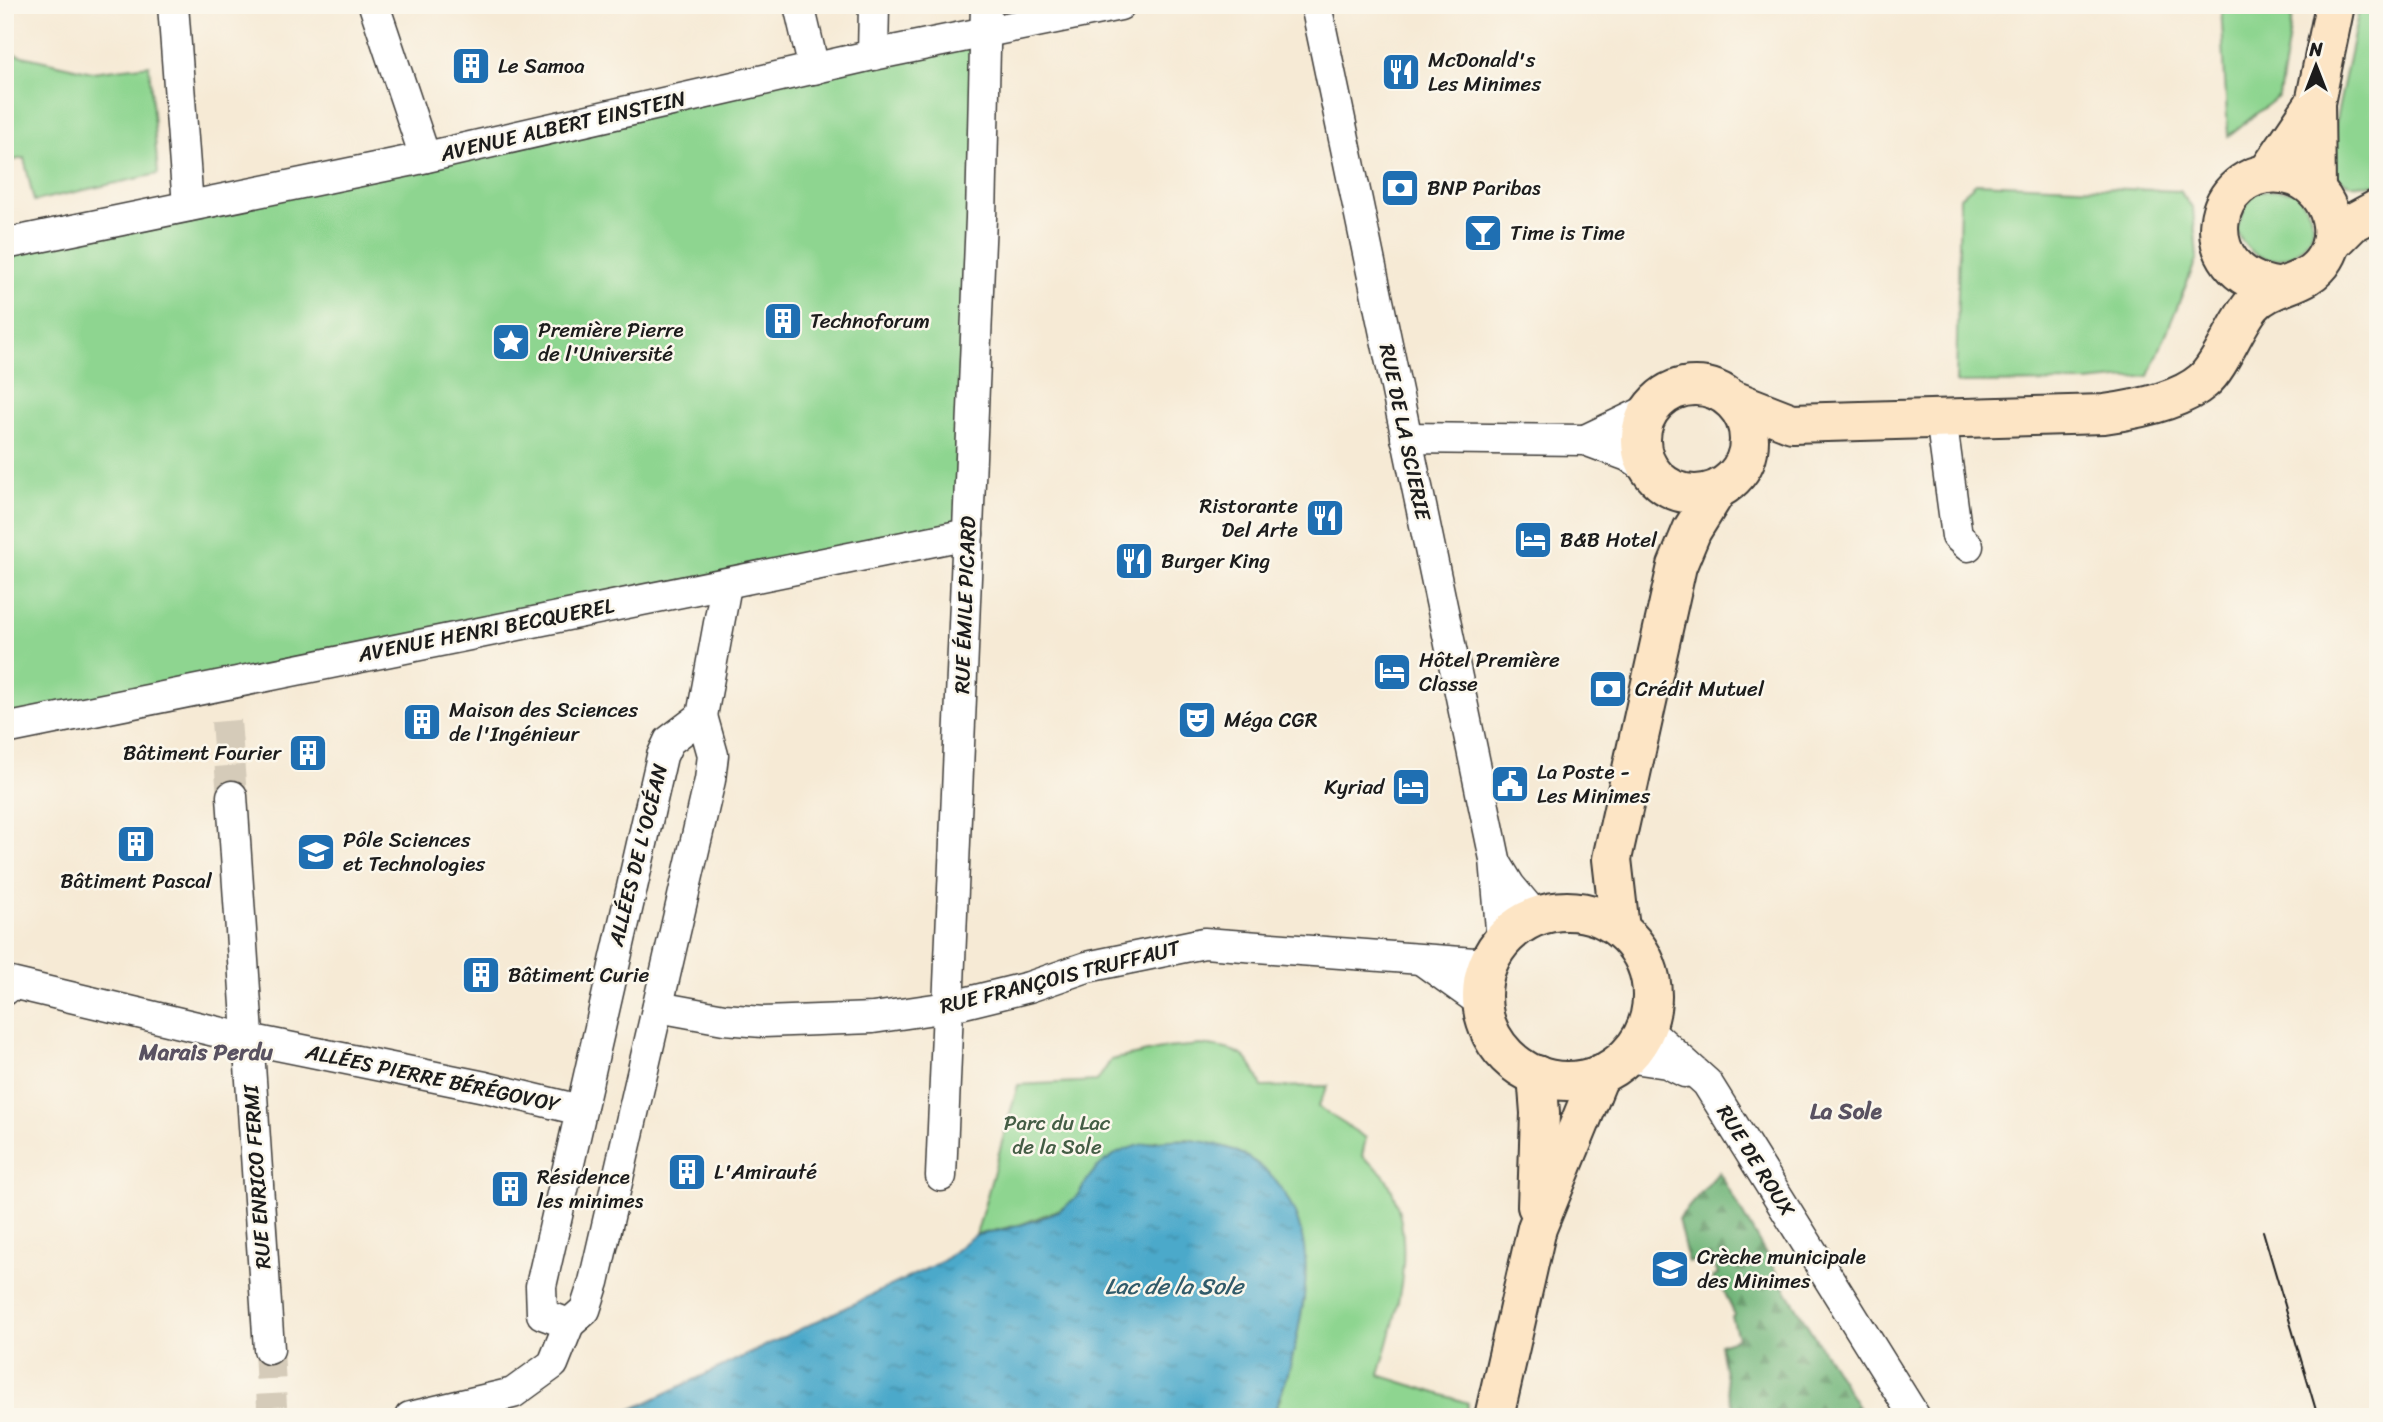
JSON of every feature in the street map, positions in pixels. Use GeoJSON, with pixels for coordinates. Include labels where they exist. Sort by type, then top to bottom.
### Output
{"type":"FeatureCollection","features":[{"type":"Feature","properties":{"kind":"street"},"geometry":{"type":"LineString","coordinates":[[173,5],[188,206]]}},
{"type":"Feature","properties":{"kind":"street"},"geometry":{"type":"LineString","coordinates":[[374,5],[425,157]]}},
{"type":"Feature","properties":{"kind":"street"},"geometry":{"type":"LineString","coordinates":[[799,5],[814,69]]}},
{"type":"Feature","properties":{"kind":"street"},"geometry":{"type":"LineString","coordinates":[[873,55],[874,5]]}},
{"type":"Feature","properties":{"kind":"street","name":"AVENUE ALBERT EINSTEIN"},"geometry":{"type":"LineString","coordinates":[[5,244],[425,157],[814,69],[873,55],[985,19],[1120,5]]}},
{"type":"Feature","properties":{"kind":"street","name":"RUE DE LA SCIERIE"},"geometry":{"type":"LineString","coordinates":[[1317,5],[1494,859],[1495,952]]}},
{"type":"Feature","properties":{"kind":"street"},"geometry":{"type":"LineString","coordinates":[[1585,440],[1650,409],[1674,389],[1690,386],[1706,386],[1733,400],[1792,423],[2104,414],[2151,407],[2204,381],[2249,308],[2276,287],[2305,279],[2326,258],[2331,244],[2331,219],[2319,193],[2315,103],[2335,5]]}},
{"type":"Feature","properties":{"kind":"street","name":"RUE ÉMILE PICARD"},"geometry":{"type":"LineString","coordinates":[[941,1177],[968,534],[985,19]]}},
{"type":"Feature","properties":{"kind":"street"},"geometry":{"type":"LineString","coordinates":[[2267,174],[2315,103]]}},
{"type":"Feature","properties":{"kind":"street"},"geometry":{"type":"LineString","coordinates":[[2276,287],[2258,284],[2241,275],[2228,261],[2218,230],[2228,199],[2239,186],[2267,174],[2284,174],[2302,179],[2319,193],[2378,198]]}},
{"type":"Feature","properties":{"kind":"street"},"geometry":{"type":"LineString","coordinates":[[2331,244],[2352,223],[2378,209]]}},
{"type":"Feature","properties":{"kind":"street"},"geometry":{"type":"LineString","coordinates":[[2164,400],[2197,360],[2220,318],[2228,261]]}},
{"type":"Feature","properties":{"kind":"street"},"geometry":{"type":"LineString","coordinates":[[1620,929],[1612,859],[1678,566],[1692,530],[1748,453],[1750,434],[1744,416],[1733,400]]}},
{"type":"Feature","properties":{"kind":"street"},"geometry":{"type":"LineString","coordinates":[[1650,409],[1644,420],[1641,446],[1659,479],[1678,566]]}},
{"type":"Feature","properties":{"kind":"street"},"geometry":{"type":"LineString","coordinates":[[1941,418],[1957,536],[1968,546]]}},
{"type":"Feature","properties":{"kind":"street"},"geometry":{"type":"LineString","coordinates":[[1406,438],[1585,440],[1628,456],[1659,479],[1692,494],[1729,480],[1779,438],[1807,427],[1837,422]]}},
{"type":"Feature","properties":{"kind":"street","name":"AVENUE HENRI BECQUEREL"},"geometry":{"type":"LineString","coordinates":[[5,729],[577,611],[726,585],[968,534]]}},
{"type":"Feature","properties":{"kind":"street"},"geometry":{"type":"LineString","coordinates":[[410,1417],[513,1393],[554,1364],[560,1321],[581,1317],[589,1301],[710,780],[713,755],[702,716],[726,585]]}},
{"type":"Feature","properties":{"kind":"street","name":"ALLÉES DE L'OCÉAN"},"geometry":{"type":"LineString","coordinates":[[560,1321],[542,1314],[541,1286],[662,756],[668,741],[702,716]]}},
{"type":"Feature","properties":{"kind":"street","name":"RUE ENRICO FERMI"},"geometry":{"type":"LineString","coordinates":[[232,796],[269,1349]]}},
{"type":"Feature","properties":{"kind":"street","name":"RUE DE LA SCIERIE"},"geometry":{"type":"LineString","coordinates":[[1494,859],[1510,886],[1536,917]]}},
{"type":"Feature","properties":{"kind":"street"},"geometry":{"type":"LineString","coordinates":[[1574,911],[1612,859]]}},
{"type":"Feature","properties":{"kind":"street"},"geometry":{"type":"LineString","coordinates":[[1537,1228],[1624,1053],[1653,992],[1643,957],[1620,929],[1598,917],[1574,911],[1536,917],[1495,952],[1483,983],[1482,1003],[1487,1026],[1499,1047],[1516,1064],[1536,1075],[1558,1081],[1579,1080],[1624,1053]]}},
{"type":"Feature","properties":{"kind":"street","name":"RUE FRANÇOIS TRUFFAUT"},"geometry":{"type":"LineString","coordinates":[[658,1007],[724,1019],[763,1022],[873,1018],[948,1007],[1029,987],[1087,967],[1204,943],[1329,950],[1422,960],[1495,952]]}},
{"type":"Feature","properties":{"kind":"street","name":"RUE FRANÇOIS TRUFFAUT"},"geometry":{"type":"LineString","coordinates":[[1422,960],[1482,1003]]}},
{"type":"Feature","properties":{"kind":"street","name":"ALLÉES PIERRE BÉRÉGOVOY"},"geometry":{"type":"LineString","coordinates":[[5,989],[7,982],[248,1039],[485,1087],[580,1110]]}},
{"type":"Feature","properties":{"kind":"street","name":"RUE DE ROUX"},"geometry":{"type":"LineString","coordinates":[[1624,1053],[1667,1063],[1707,1083],[1915,1417]]}},
{"type":"Feature","properties":{"kind":"street"},"geometry":{"type":"LineString","coordinates":[[1494,1417],[1537,1228],[1539,1113],[1536,1075]]}},
{"type":"Feature","properties":{"kind":"green space"},"geometry":{"type":"Polygon","coordinates":[[[2221,5],[2294,5],[2279,96],[2228,136],[2221,5]]]}},
{"type":"Feature","properties":{"kind":"green space"},"geometry":{"type":"Polygon","coordinates":[[[2360,5],[2378,5],[2378,185],[2349,184],[2332,175],[2333,134],[2360,5]]]}},
{"type":"Feature","properties":{"kind":"green space"},"geometry":{"type":"Polygon","coordinates":[[[985,33],[968,534],[5,729],[5,244],[985,33]]]}},
{"type":"Feature","properties":{"kind":"green space"},"geometry":{"type":"Polygon","coordinates":[[[5,52],[92,72],[149,65],[158,174],[34,201],[24,158],[5,162],[5,52]]]}},
{"type":"Feature","properties":{"kind":"green space"},"geometry":{"type":"Polygon","coordinates":[[[1976,183],[2179,191],[2193,208],[2197,258],[2149,376],[2086,382],[1956,383],[1960,197],[1976,183]]]}},
{"type":"Feature","properties":{"kind":"green space"},"geometry":{"type":"Polygon","coordinates":[[[2253,191],[2295,191],[2309,211],[2312,227],[2308,240],[2299,250],[2287,257],[2273,259],[2259,256],[2246,246],[2236,229],[2253,191]]]}},
{"type":"Feature","properties":{"kind":"green space","name":"Parc du Lac de la Sole"},"geometry":{"type":"Polygon","coordinates":[[[1201,1045],[1224,1048],[1240,1054],[1252,1066],[1262,1087],[1328,1086],[1318,1107],[1366,1138],[1362,1156],[1386,1178],[1402,1226],[1402,1276],[1398,1302],[1379,1375],[1468,1403],[1465,1417],[1274,1417],[1291,1364],[1304,1300],[1304,1251],[1228,1148],[1188,1139],[1154,1141],[1065,1207],[1022,1224],[976,1235],[1018,1085],[1097,1081],[1111,1060],[1166,1048],[1201,1045]]]}},
{"type":"Feature","properties":{"kind":"green space"},"geometry":{"type":"Polygon","coordinates":[[[1719,1172],[1789,1295],[1864,1417],[1737,1417],[1728,1392],[1720,1344],[1738,1338],[1732,1317],[1735,1315],[1720,1282],[1715,1284],[1713,1277],[1718,1275],[1711,1255],[1688,1262],[1678,1219],[1719,1172]]]}},
{"type":"Feature","properties":{"kind":"water","name":"Lac de la Sole"},"geometry":{"type":"Polygon","coordinates":[[[1170,1140],[1204,1142],[1233,1150],[1257,1164],[1277,1183],[1292,1206],[1301,1234],[1306,1264],[1304,1297],[1292,1357],[1274,1417],[616,1417],[943,1261],[973,1236],[1020,1225],[1063,1208],[1106,1160],[1126,1149],[1170,1140]]]}},
{"type":"Feature","properties":{"kind":"tunnel"},"geometry":{"type":"LineString","coordinates":[[226,721],[232,796]]}},
{"type":"Feature","properties":{"kind":"tunnel"},"geometry":{"type":"LineString","coordinates":[[269,1349],[272,1407]]}},
{"type":"Feature","properties":{"kind":"tram line"},"geometry":{"type":"LineString","coordinates":[[2263,1231],[2318,1417]]}},
{"type":"Feature","properties":{"kind":"place","name":"Le Samoa"},"geometry":{"type":"Point","coordinates":[471,66]}},
{"type":"Feature","properties":{"kind":"place","name":"McDonald's Les Minimes"},"geometry":{"type":"Point","coordinates":[1401,72]}},
{"type":"Feature","properties":{"kind":"place","name":"BNP Paribas"},"geometry":{"type":"Point","coordinates":[1400,188]}},
{"type":"Feature","properties":{"kind":"place","name":"Time is Time"},"geometry":{"type":"Point","coordinates":[1483,233]}},
{"type":"Feature","properties":{"kind":"place","name":"Technoforum"},"geometry":{"type":"Point","coordinates":[783,321]}},
{"type":"Feature","properties":{"kind":"place","name":"Première Pierre de l'Université"},"geometry":{"type":"Point","coordinates":[511,342]}},
{"type":"Feature","properties":{"kind":"place","name":"Ristorante Del Arte"},"geometry":{"type":"Point","coordinates":[1325,518]}},
{"type":"Feature","properties":{"kind":"place","name":"B&B Hotel"},"geometry":{"type":"Point","coordinates":[1533,540]}},
{"type":"Feature","properties":{"kind":"place","name":"Burger King"},"geometry":{"type":"Point","coordinates":[1134,561]}},
{"type":"Feature","properties":{"kind":"place","name":"Hôtel Première Classe"},"geometry":{"type":"Point","coordinates":[1392,672]}},
{"type":"Feature","properties":{"kind":"place","name":"Crédit Mutuel"},"geometry":{"type":"Point","coordinates":[1608,689]}},
{"type":"Feature","properties":{"kind":"place","name":"Méga CGR"},"geometry":{"type":"Point","coordinates":[1197,720]}},
{"type":"Feature","properties":{"kind":"place","name":"Maison des Sciences de l'Ingénieur"},"geometry":{"type":"Point","coordinates":[422,722]}},
{"type":"Feature","properties":{"kind":"place","name":"Bâtiment Fourier"},"geometry":{"type":"Point","coordinates":[308,753]}},
{"type":"Feature","properties":{"kind":"place","name":"La Poste - Les Minimes"},"geometry":{"type":"Point","coordinates":[1510,784]}},
{"type":"Feature","properties":{"kind":"place","name":"Kyriad"},"geometry":{"type":"Point","coordinates":[1411,787]}},
{"type":"Feature","properties":{"kind":"place","name":"Bâtiment Pascal"},"geometry":{"type":"Point","coordinates":[136,844]}},
{"type":"Feature","properties":{"kind":"place","name":"Pôle Sciences et Technologies"},"geometry":{"type":"Point","coordinates":[316,852]}},
{"type":"Feature","properties":{"kind":"place","name":"Bâtiment Curie"},"geometry":{"type":"Point","coordinates":[481,975]}},
{"type":"Feature","properties":{"kind":"place","name":"L'Amirauté"},"geometry":{"type":"Point","coordinates":[687,1172]}},
{"type":"Feature","properties":{"kind":"place","name":"Résidence les minimes"},"geometry":{"type":"Point","coordinates":[510,1189]}},
{"type":"Feature","properties":{"kind":"place","name":"Crèche municipale des Minimes"},"geometry":{"type":"Point","coordinates":[1670,1269]}},
{"type":"Feature","properties":{"kind":"district","name":"Marais Perdu"},"geometry":{"type":"Point","coordinates":[206,1052]}},
{"type":"Feature","properties":{"kind":"district","name":"La Sole"},"geometry":{"type":"Point","coordinates":[1846,1111]}}]}
